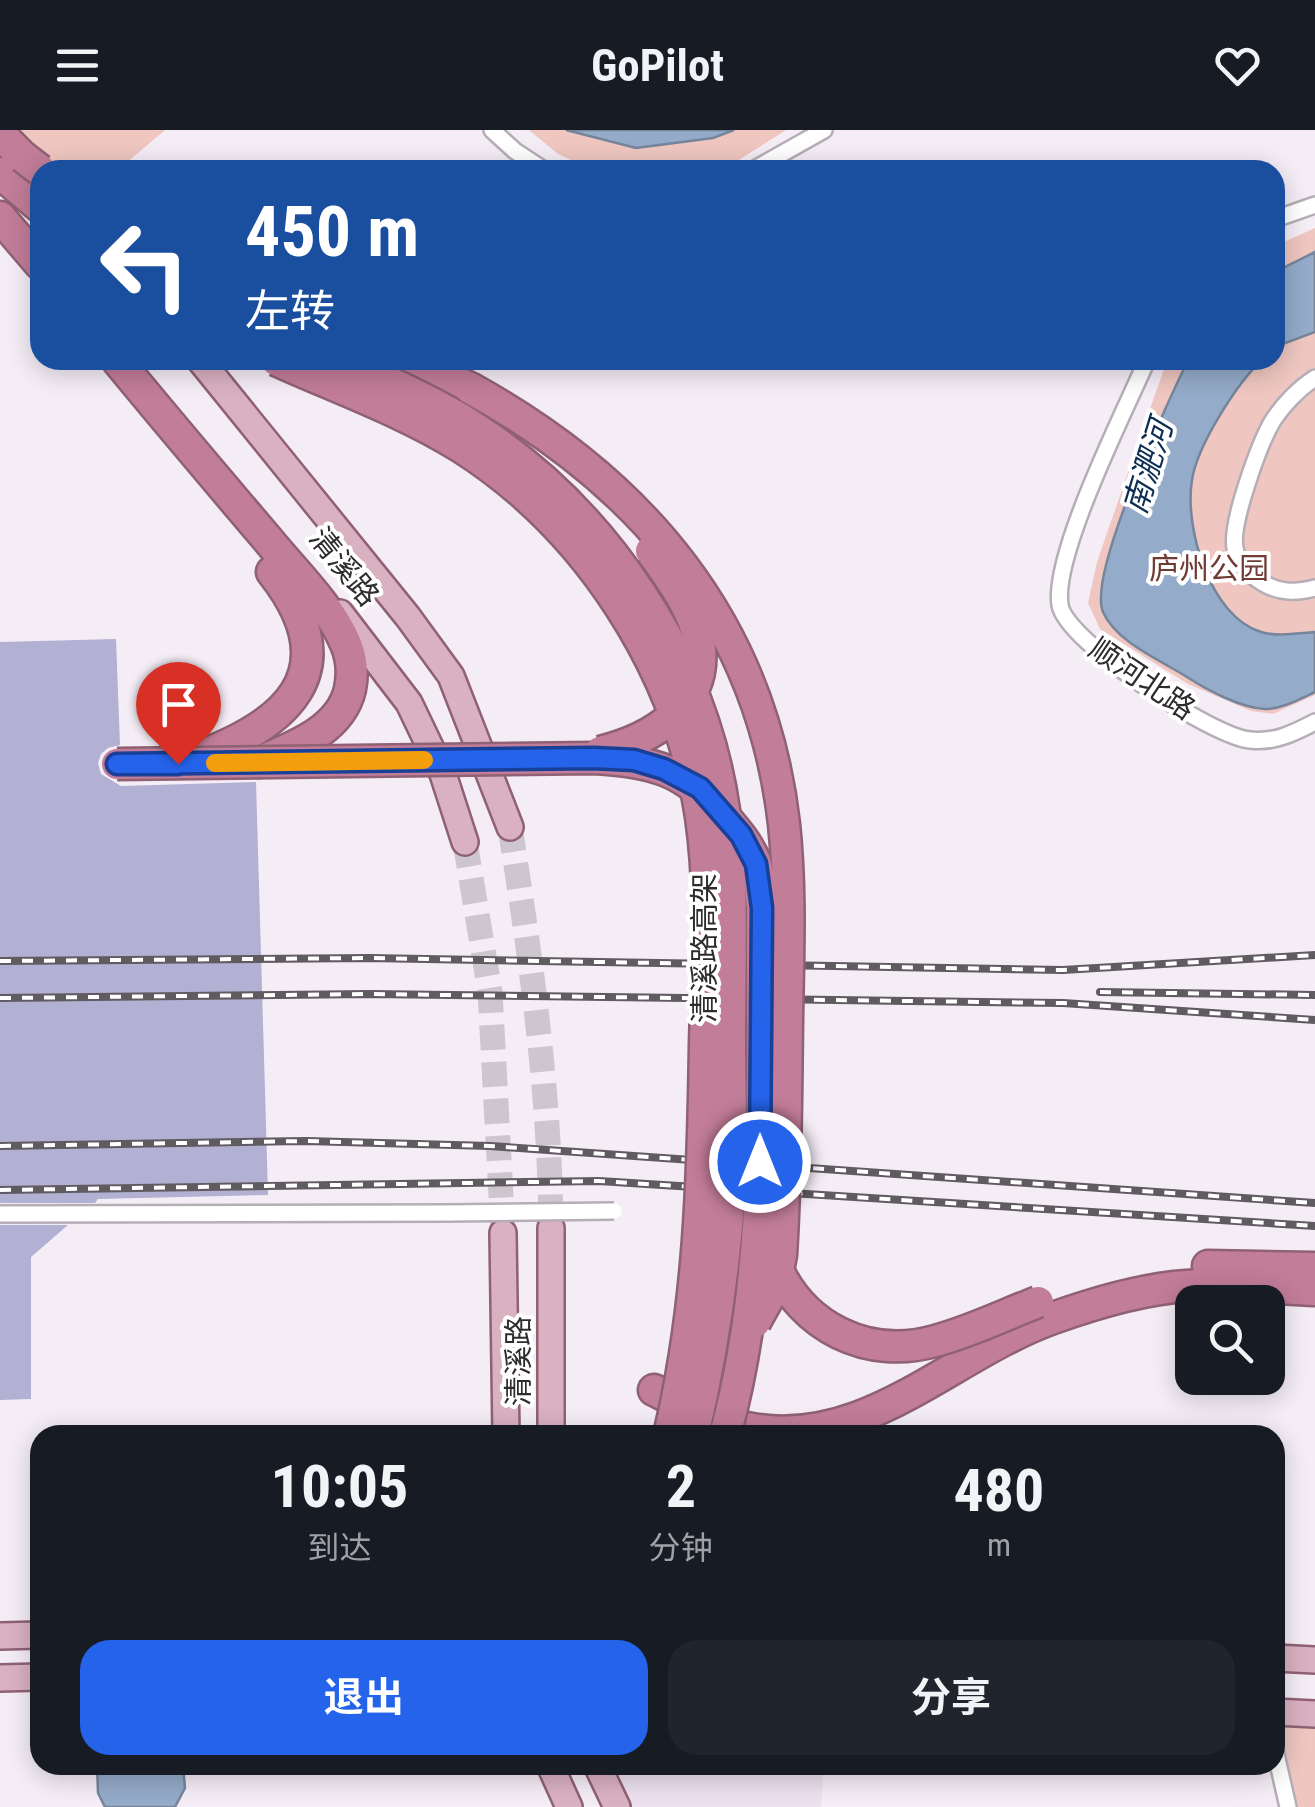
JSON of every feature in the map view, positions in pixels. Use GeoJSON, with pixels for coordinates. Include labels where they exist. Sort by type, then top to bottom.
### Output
{"type":"FeatureCollection","features":[{"type":"Feature","properties":{"kind":"highway"},"geometry":{"type":"LineString","coordinates":[[3,132],[30,161]]}},
{"type":"Feature","properties":{"kind":"highway"},"geometry":{"type":"LineString","coordinates":[[0,173],[30,198]]}},
{"type":"Feature","properties":{"kind":"highway"},"geometry":{"type":"LineString","coordinates":[[0,217],[30,252]]}},
{"type":"Feature","properties":{"kind":"highway"},"geometry":{"type":"LineString","coordinates":[[126,370],[300,579],[337,626],[348,648],[351,677],[344,707],[329,724],[300,745],[259,762]]}},
{"type":"Feature","properties":{"kind":"highway","name":"清溪路高架"},"geometry":{"type":"LineString","coordinates":[[299,370],[408,418],[461,447],[512,484],[550,519],[601,579],[653,663],[670,704],[701,816],[708,886],[701,1218],[694,1306],[671,1425]]}},
{"type":"Feature","properties":{"kind":"highway","name":"清溪路高架"},"geometry":{"type":"LineString","coordinates":[[362,370],[474,428],[529,467],[564,500],[620,563],[650,609],[674,654],[703,725],[723,808],[731,885],[729,1201],[717,1311],[695,1425]]}},
{"type":"Feature","properties":{"kind":"highway"},"geometry":{"type":"LineString","coordinates":[[430,370],[520,416],[569,450],[628,501],[672,548],[708,598],[749,681],[776,776],[784,824],[789,910],[782,1255],[776,1286],[748,1333],[727,1350],[658,1379],[709,1416],[739,1425]]}},
{"type":"Feature","properties":{"kind":"highway"},"geometry":{"type":"LineString","coordinates":[[155,406],[228,517],[286,590],[297,610],[306,650],[300,688],[276,717],[245,738],[178,764]]}},
{"type":"Feature","properties":{"kind":"highway"},"geometry":{"type":"LineString","coordinates":[[569,450],[620,509],[691,616],[699,642],[700,667],[693,691],[666,725],[604,751],[551,759],[178,764],[117,764],[259,762],[614,759],[664,769],[700,788],[741,835],[756,864],[762,908],[760,1198],[746,1348],[727,1425]]}},
{"type":"Feature","properties":{"kind":"highway"},"geometry":{"type":"LineString","coordinates":[[760,1198],[776,1266],[787,1289],[804,1310],[840,1335],[888,1347],[935,1342],[1038,1302],[1133,1275],[1217,1266],[1279,1277],[1315,1292]]}},
{"type":"Feature","properties":{"kind":"highway"},"geometry":{"type":"LineString","coordinates":[[830,1425],[867,1416],[983,1350],[1097,1304],[1182,1286],[1279,1277],[1315,1266]]}},
{"type":"Feature","properties":{"kind":"main road"},"geometry":{"type":"LineString","coordinates":[[0,208],[30,243]]}},
{"type":"Feature","properties":{"kind":"main road","name":"清溪路"},"geometry":{"type":"LineString","coordinates":[[136,370],[324,592],[408,703],[443,774],[465,842]]}},
{"type":"Feature","properties":{"kind":"main road","name":"清溪路"},"geometry":{"type":"LineString","coordinates":[[208,370],[408,617],[451,676],[510,827]]}},
{"type":"Feature","properties":{"kind":"main road","name":"清溪路"},"geometry":{"type":"LineString","coordinates":[[551,1228],[551,1425]]}},
{"type":"Feature","properties":{"kind":"main road","name":"清溪路"},"geometry":{"type":"LineString","coordinates":[[502,1233],[506,1425]]}},
{"type":"Feature","properties":{"kind":"main road"},"geometry":{"type":"LineString","coordinates":[[0,1636],[30,1635]]}},
{"type":"Feature","properties":{"kind":"main road"},"geometry":{"type":"LineString","coordinates":[[1285,1658],[1315,1660]]}},
{"type":"Feature","properties":{"kind":"main road"},"geometry":{"type":"LineString","coordinates":[[0,1678],[30,1677]]}},
{"type":"Feature","properties":{"kind":"main road"},"geometry":{"type":"LineString","coordinates":[[1285,1712],[1315,1714]]}},
{"type":"Feature","properties":{"kind":"main road"},"geometry":{"type":"LineString","coordinates":[[555,1775],[569,1807]]}},
{"type":"Feature","properties":{"kind":"main road"},"geometry":{"type":"LineString","coordinates":[[601,1775],[617,1807]]}},
{"type":"Feature","properties":{"kind":"street"},"geometry":{"type":"LineString","coordinates":[[492,130],[528,160]]}},
{"type":"Feature","properties":{"kind":"street"},"geometry":{"type":"LineString","coordinates":[[772,160],[824,130]]}},
{"type":"Feature","properties":{"kind":"street"},"geometry":{"type":"LineString","coordinates":[[1285,216],[1315,205]]}},
{"type":"Feature","properties":{"kind":"street","name":"顺河北路"},"geometry":{"type":"LineString","coordinates":[[1143,370],[1066,556],[1060,604],[1068,625],[1121,670],[1219,730],[1247,740],[1268,740],[1289,736],[1315,722]]}},
{"type":"Feature","properties":{"kind":"street"},"geometry":{"type":"LineString","coordinates":[[1315,378],[1271,424],[1239,510],[1234,538],[1235,552],[1256,579],[1290,592],[1315,588]]}},
{"type":"Feature","properties":{"kind":"street"},"geometry":{"type":"LineString","coordinates":[[0,1214],[614,1211]]}},
{"type":"Feature","properties":{"kind":"street"},"geometry":{"type":"LineString","coordinates":[[1281,1775],[1288,1807]]}},
{"type":"Feature","properties":{"kind":"shaded area"},"geometry":{"type":"Polygon","coordinates":[[[602,1775],[823,1775],[821,1807],[617,1807],[602,1775]]]}},
{"type":"Feature","properties":{"kind":"green space"},"geometry":{"type":"Polygon","coordinates":[[[13,130],[165,130],[130,160],[38,160],[13,130]]]}},
{"type":"Feature","properties":{"kind":"green space"},"geometry":{"type":"Polygon","coordinates":[[[529,130],[786,130],[739,160],[571,160],[529,130]]]}},
{"type":"Feature","properties":{"kind":"green space","name":"庐州公园"},"geometry":{"type":"Polygon","coordinates":[[[1315,228],[1315,695],[1273,714],[1251,711],[1188,684],[1100,629],[1088,603],[1097,562],[1164,370],[1285,370],[1285,242],[1315,228]]]}},
{"type":"Feature","properties":{"kind":"green space"},"geometry":{"type":"Polygon","coordinates":[[[1285,1714],[1315,1719],[1315,1807],[1288,1807],[1281,1775],[1285,1775],[1285,1714]]]}},
{"type":"Feature","properties":{"kind":"water"},"geometry":{"type":"Polygon","coordinates":[[[566,130],[734,130],[713,138],[636,148],[566,130]]]}},
{"type":"Feature","properties":{"kind":"water"},"geometry":{"type":"Polygon","coordinates":[[[1315,252],[1315,332],[1285,343],[1285,267],[1315,252]]]}},
{"type":"Feature","properties":{"kind":"water","name":"南淝河"},"geometry":{"type":"Polygon","coordinates":[[[1183,370],[1252,370],[1230,399],[1195,466],[1192,521],[1204,568],[1215,590],[1243,623],[1261,632],[1315,632],[1315,692],[1278,707],[1246,705],[1204,687],[1152,657],[1109,623],[1103,612],[1101,592],[1107,562],[1148,448],[1183,370]]]}},
{"type":"Feature","properties":{"kind":"water"},"geometry":{"type":"Polygon","coordinates":[[[97,1775],[184,1775],[185,1788],[175,1807],[105,1807],[98,1793],[97,1775]]]}},
{"type":"Feature","properties":{"kind":"building"},"geometry":{"type":"Polygon","coordinates":[[[116,639],[120,745],[101,754],[101,774],[121,786],[256,782],[268,1195],[0,1203],[0,642],[116,639]]]}},
{"type":"Feature","properties":{"kind":"building"},"geometry":{"type":"Polygon","coordinates":[[[0,1225],[68,1225],[31,1257],[31,1399],[0,1400],[0,1225]]]}},
{"type":"Feature","properties":{"kind":"tunnel"},"geometry":{"type":"LineString","coordinates":[[510,827],[543,1077],[551,1228]]}},
{"type":"Feature","properties":{"kind":"tunnel"},"geometry":{"type":"LineString","coordinates":[[465,842],[490,992],[503,1233]]}},
{"type":"Feature","properties":{"kind":"railway"},"geometry":{"type":"LineString","coordinates":[[0,961],[369,958],[1063,970],[1315,955]]}},
{"type":"Feature","properties":{"kind":"railway"},"geometry":{"type":"LineString","coordinates":[[1100,992],[1315,995]]}},
{"type":"Feature","properties":{"kind":"railway"},"geometry":{"type":"LineString","coordinates":[[0,998],[370,994],[1063,1003],[1315,1020]]}},
{"type":"Feature","properties":{"kind":"railway"},"geometry":{"type":"LineString","coordinates":[[0,1146],[306,1141],[490,1146],[1315,1203]]}},
{"type":"Feature","properties":{"kind":"railway"},"geometry":{"type":"LineString","coordinates":[[0,1190],[599,1181],[1315,1226]]}},
{"type":"Feature","properties":{"kind":"slow traffic"},"geometry":{"type":"LineString","coordinates":[[215,763],[424,760]]}},
{"type":"Feature","properties":{"kind":"route"},"geometry":{"type":"LineString","coordinates":[[178,764],[117,764],[594,758],[634,760],[664,769],[700,788],[741,835],[756,864],[762,908],[760,1162]]}}]}
